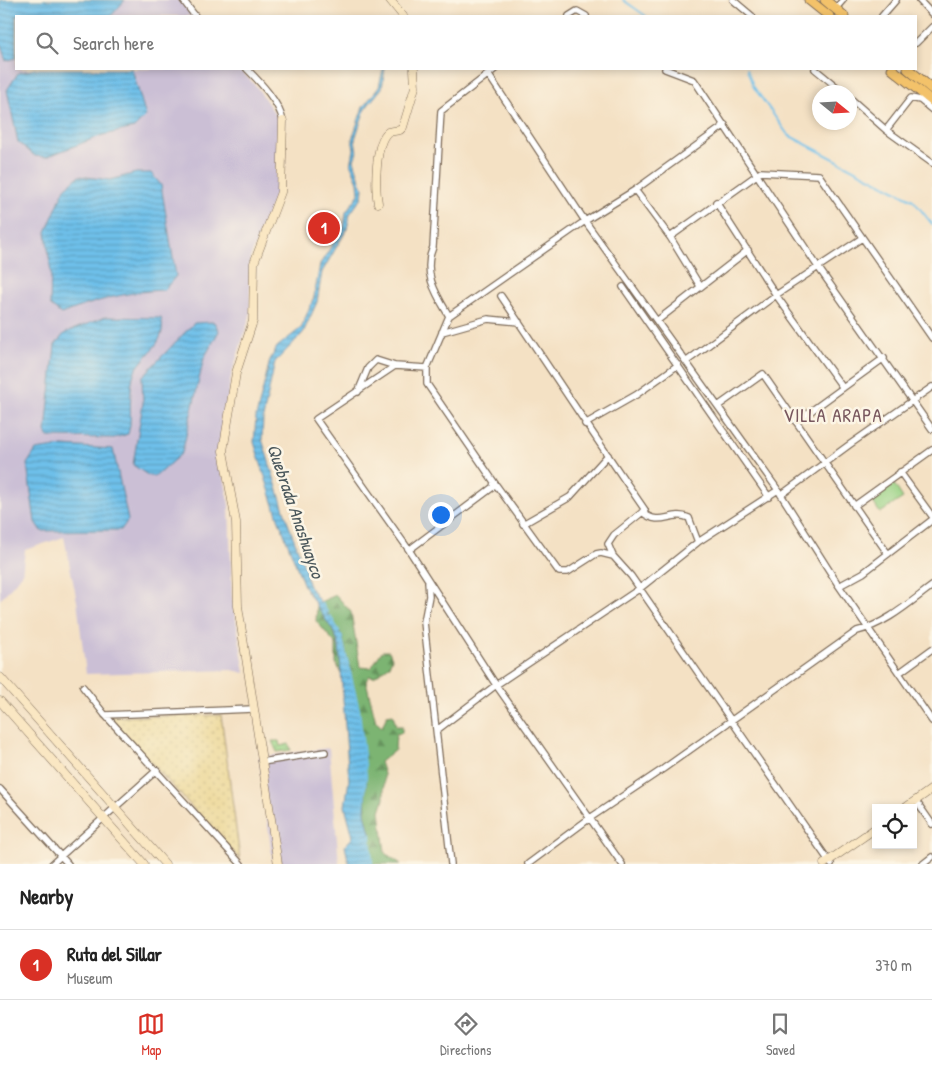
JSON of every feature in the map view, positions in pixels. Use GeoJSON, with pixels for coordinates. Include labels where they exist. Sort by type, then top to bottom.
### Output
{"type":"FeatureCollection","features":[{"type":"Feature","properties":{"kind":"main road"},"geometry":{"type":"LineString","coordinates":[[809,0],[827,15]]}},
{"type":"Feature","properties":{"kind":"main road"},"geometry":{"type":"LineString","coordinates":[[825,0],[843,15]]}},
{"type":"Feature","properties":{"kind":"main road"},"geometry":{"type":"LineString","coordinates":[[893,70],[926,99]]}},
{"type":"Feature","properties":{"kind":"main road"},"geometry":{"type":"LineString","coordinates":[[909,70],[932,89]]}},
{"type":"Feature","properties":{"kind":"street"},"geometry":{"type":"LineString","coordinates":[[183,0],[194,15]]}},
{"type":"Feature","properties":{"kind":"street"},"geometry":{"type":"LineString","coordinates":[[390,0],[402,15]]}},
{"type":"Feature","properties":{"kind":"street"},"geometry":{"type":"LineString","coordinates":[[733,0],[751,15]]}},
{"type":"Feature","properties":{"kind":"street"},"geometry":{"type":"LineString","coordinates":[[836,9],[843,0]]}},
{"type":"Feature","properties":{"kind":"street"},"geometry":{"type":"LineString","coordinates":[[883,15],[896,0]]}},
{"type":"Feature","properties":{"kind":"street"},"geometry":{"type":"LineString","coordinates":[[919,0],[929,7],[932,14]]}},
{"type":"Feature","properties":{"kind":"street"},"geometry":{"type":"LineString","coordinates":[[570,15],[577,10],[584,15]]}},
{"type":"Feature","properties":{"kind":"street"},"geometry":{"type":"LineString","coordinates":[[917,42],[932,27]]}},
{"type":"Feature","properties":{"kind":"street"},"geometry":{"type":"LineString","coordinates":[[248,70],[265,89],[282,114],[284,121],[281,192],[254,263],[253,321],[236,373],[223,451],[236,522],[238,606],[278,864]]}},
{"type":"Feature","properties":{"kind":"street"},"geometry":{"type":"LineString","coordinates":[[378,203],[376,180],[382,140],[388,132],[400,130],[403,127],[416,87],[414,70]]}},
{"type":"Feature","properties":{"kind":"street"},"geometry":{"type":"LineString","coordinates":[[449,316],[430,284],[441,111],[494,70]]}},
{"type":"Feature","properties":{"kind":"street"},"geometry":{"type":"LineString","coordinates":[[668,70],[694,80],[758,173],[818,267],[884,358],[932,429]]}},
{"type":"Feature","properties":{"kind":"street"},"geometry":{"type":"LineString","coordinates":[[816,70],[834,85]]}},
{"type":"Feature","properties":{"kind":"street"},"geometry":{"type":"LineString","coordinates":[[488,74],[585,221],[658,320],[780,493],[839,586],[932,721]]}},
{"type":"Feature","properties":{"kind":"street"},"geometry":{"type":"LineString","coordinates":[[886,130],[911,98],[926,99],[932,110]]}},
{"type":"Feature","properties":{"kind":"street"},"geometry":{"type":"LineString","coordinates":[[857,104],[886,130],[931,161]]}},
{"type":"Feature","properties":{"kind":"street"},"geometry":{"type":"LineString","coordinates":[[613,556],[601,553],[596,554],[563,573],[555,569],[427,384],[427,368],[449,316],[585,221],[635,190],[725,124]]}},
{"type":"Feature","properties":{"kind":"street"},"geometry":{"type":"LineString","coordinates":[[670,237],[758,173],[820,175],[932,338]]}},
{"type":"Feature","properties":{"kind":"street"},"geometry":{"type":"LineString","coordinates":[[635,190],[670,237],[700,286]]}},
{"type":"Feature","properties":{"kind":"street"},"geometry":{"type":"LineString","coordinates":[[716,202],[776,295],[843,388]]}},
{"type":"Feature","properties":{"kind":"street"},"geometry":{"type":"LineString","coordinates":[[687,362],[776,295],[862,238]]}},
{"type":"Feature","properties":{"kind":"street"},"geometry":{"type":"LineString","coordinates":[[658,320],[748,250]]}},
{"type":"Feature","properties":{"kind":"street"},"geometry":{"type":"LineString","coordinates":[[623,287],[769,497]]}},
{"type":"Feature","properties":{"kind":"street"},"geometry":{"type":"LineString","coordinates":[[501,296],[551,369],[585,424],[646,510],[610,540],[608,544],[613,556],[631,576],[732,720],[828,863],[872,831]]}},
{"type":"Feature","properties":{"kind":"street"},"geometry":{"type":"LineString","coordinates":[[442,332],[488,318],[519,322]]}},
{"type":"Feature","properties":{"kind":"street"},"geometry":{"type":"LineString","coordinates":[[796,422],[884,358]]}},
{"type":"Feature","properties":{"kind":"street"},"geometry":{"type":"LineString","coordinates":[[358,392],[371,363],[376,360],[395,366],[427,368]]}},
{"type":"Feature","properties":{"kind":"street"},"geometry":{"type":"LineString","coordinates":[[395,366],[316,419],[409,550],[496,685],[622,864]]}},
{"type":"Feature","properties":{"kind":"street"},"geometry":{"type":"LineString","coordinates":[[585,424],[636,395],[678,366]]}},
{"type":"Feature","properties":{"kind":"street"},"geometry":{"type":"LineString","coordinates":[[718,406],[763,374],[888,554]]}},
{"type":"Feature","properties":{"kind":"street"},"geometry":{"type":"LineString","coordinates":[[437,730],[496,685],[639,589],[698,542],[826,463],[849,445],[914,402],[932,387]]}},
{"type":"Feature","properties":{"kind":"street"},"geometry":{"type":"LineString","coordinates":[[854,506],[932,450]]}},
{"type":"Feature","properties":{"kind":"street"},"geometry":{"type":"LineString","coordinates":[[523,524],[570,496],[608,455]]}},
{"type":"Feature","properties":{"kind":"street"},"geometry":{"type":"LineString","coordinates":[[900,472],[932,516]]}},
{"type":"Feature","properties":{"kind":"street"},"geometry":{"type":"LineString","coordinates":[[409,550],[488,492],[494,482]]}},
{"type":"Feature","properties":{"kind":"street"},"geometry":{"type":"LineString","coordinates":[[642,512],[649,518],[658,520],[679,516],[689,518],[698,542]]}},
{"type":"Feature","properties":{"kind":"street"},"geometry":{"type":"LineString","coordinates":[[839,586],[863,572],[932,520]]}},
{"type":"Feature","properties":{"kind":"street"},"geometry":{"type":"LineString","coordinates":[[428,580],[429,596],[423,616],[437,730],[450,864]]}},
{"type":"Feature","properties":{"kind":"street"},"geometry":{"type":"LineString","coordinates":[[528,864],[590,818],[857,631],[869,628],[899,611],[932,586]]}},
{"type":"Feature","properties":{"kind":"street"},"geometry":{"type":"LineString","coordinates":[[899,674],[932,649]]}},
{"type":"Feature","properties":{"kind":"street"},"geometry":{"type":"LineString","coordinates":[[0,677],[165,864]]}},
{"type":"Feature","properties":{"kind":"street"},"geometry":{"type":"LineString","coordinates":[[83,687],[105,715],[157,770],[240,864]]}},
{"type":"Feature","properties":{"kind":"street"},"geometry":{"type":"LineString","coordinates":[[0,701],[144,864]]}},
{"type":"Feature","properties":{"kind":"street"},"geometry":{"type":"LineString","coordinates":[[105,715],[254,709]]}},
{"type":"Feature","properties":{"kind":"street"},"geometry":{"type":"LineString","coordinates":[[262,762],[326,752]]}},
{"type":"Feature","properties":{"kind":"street"},"geometry":{"type":"LineString","coordinates":[[52,864],[157,770]]}},
{"type":"Feature","properties":{"kind":"street"},"geometry":{"type":"LineString","coordinates":[[0,789],[68,864]]}},
{"type":"Feature","properties":{"kind":"street"},"geometry":{"type":"LineString","coordinates":[[911,804],[932,789]]}},
{"type":"Feature","properties":{"kind":"street"},"geometry":{"type":"LineString","coordinates":[[916,801],[932,824]]}},
{"type":"Feature","properties":{"kind":"street"},"geometry":{"type":"LineString","coordinates":[[923,864],[932,857]]}},
{"type":"Feature","properties":{"kind":"shaded area"},"geometry":{"type":"Polygon","coordinates":[[[0,0],[181,0],[193,15],[15,15],[15,70],[240,70],[256,86],[277,117],[282,131],[280,184],[250,258],[250,316],[231,376],[220,453],[229,505],[232,596],[245,673],[232,670],[86,674],[77,601],[64,537],[25,550],[22,574],[0,600],[0,0]]]}},
{"type":"Feature","properties":{"kind":"shaded area"},"geometry":{"type":"Polygon","coordinates":[[[329,748],[339,864],[273,864],[259,757],[329,748]]]}},
{"type":"Feature","properties":{"kind":"green space"},"geometry":{"type":"Polygon","coordinates":[[[894,484],[903,498],[880,513],[871,499],[894,484]]]}},
{"type":"Feature","properties":{"kind":"green space"},"geometry":{"type":"Polygon","coordinates":[[[336,595],[351,612],[360,667],[371,668],[382,651],[389,651],[392,658],[389,666],[374,677],[369,676],[366,681],[376,722],[382,727],[387,715],[393,714],[396,726],[402,726],[402,733],[396,734],[395,750],[380,762],[384,774],[384,799],[380,811],[385,853],[401,864],[372,864],[370,833],[365,813],[366,775],[359,710],[342,636],[320,602],[336,595]]]}},
{"type":"Feature","properties":{"kind":"green space"},"geometry":{"type":"Polygon","coordinates":[[[317,605],[338,644],[341,673],[336,663],[336,644],[316,621],[317,605]]]}},
{"type":"Feature","properties":{"kind":"green space"},"geometry":{"type":"Polygon","coordinates":[[[272,741],[279,741],[280,746],[289,744],[291,750],[277,752],[272,741]]]}},
{"type":"Feature","properties":{"kind":"sand"},"geometry":{"type":"Polygon","coordinates":[[[221,715],[240,859],[109,717],[221,715]]]}},
{"type":"Feature","properties":{"kind":"water"},"geometry":{"type":"Polygon","coordinates":[[[0,0],[125,0],[112,15],[15,15],[15,58],[6,61],[0,42],[0,0]]]}},
{"type":"Feature","properties":{"kind":"water"},"geometry":{"type":"Polygon","coordinates":[[[30,70],[132,70],[146,116],[134,128],[103,135],[46,157],[35,156],[18,142],[7,90],[18,73],[30,70]]]}},
{"type":"Feature","properties":{"kind":"water"},"geometry":{"type":"Polygon","coordinates":[[[383,70],[385,70],[382,88],[365,109],[355,139],[357,152],[354,160],[363,189],[362,197],[350,214],[347,229],[322,272],[317,302],[303,333],[275,362],[263,418],[262,439],[289,526],[305,568],[308,584],[342,636],[359,710],[366,775],[365,813],[370,833],[372,864],[349,864],[345,846],[353,837],[345,806],[349,780],[339,645],[335,634],[304,586],[278,518],[254,442],[256,417],[270,360],[277,347],[301,328],[314,297],[320,264],[344,227],[346,212],[359,194],[358,182],[351,165],[354,149],[352,139],[363,107],[379,87],[383,70]]]}},
{"type":"Feature","properties":{"kind":"water"},"geometry":{"type":"Polygon","coordinates":[[[136,173],[151,173],[161,185],[176,276],[164,290],[137,292],[111,298],[61,314],[50,305],[51,273],[46,232],[65,188],[79,176],[110,180],[136,173]]]}},
{"type":"Feature","properties":{"kind":"water"},"geometry":{"type":"Polygon","coordinates":[[[105,317],[161,318],[162,326],[159,340],[133,376],[128,434],[114,438],[48,437],[46,431],[55,345],[65,333],[105,317]]]}},
{"type":"Feature","properties":{"kind":"water"},"geometry":{"type":"Polygon","coordinates":[[[214,322],[219,331],[204,358],[182,453],[156,476],[149,476],[133,465],[143,403],[142,377],[194,323],[214,322]]]}},
{"type":"Feature","properties":{"kind":"water"},"geometry":{"type":"Polygon","coordinates":[[[63,446],[113,449],[128,520],[121,530],[41,531],[35,522],[27,464],[36,450],[63,446]]]}},
{"type":"Feature","properties":{"kind":"waterway"},"geometry":{"type":"LineString","coordinates":[[623,0],[645,15]]}},
{"type":"Feature","properties":{"kind":"waterway"},"geometry":{"type":"LineString","coordinates":[[747,70],[753,86],[788,135],[913,200],[932,224]]}},
{"type":"Feature","properties":{"kind":"waterway","name":"Quebrada Anashuayco"},"geometry":{"type":"LineString","coordinates":[[321,603],[327,612]]}},
{"type":"Feature","properties":{"kind":"waterway","name":"Quebrada Anashuayco"},"geometry":{"type":"LineString","coordinates":[[330,616],[339,631]]}},
{"type":"Feature","properties":{"kind":"waterway","name":"Quebrada Anashuayco"},"geometry":{"type":"LineString","coordinates":[[341,635],[359,710],[366,775],[364,803]]}},
{"type":"Feature","properties":{"kind":"waterway","name":"Quebrada Anashuayco"},"geometry":{"type":"LineString","coordinates":[[370,834],[372,864]]}},
{"type":"Feature","properties":{"kind":"place","name":"Ruta del Sillar"},"geometry":{"type":"Point","coordinates":[324,228]}},
{"type":"Feature","properties":{"kind":"district","name":"VILLA ARAPA"},"geometry":{"type":"Point","coordinates":[833,415]}}]}
